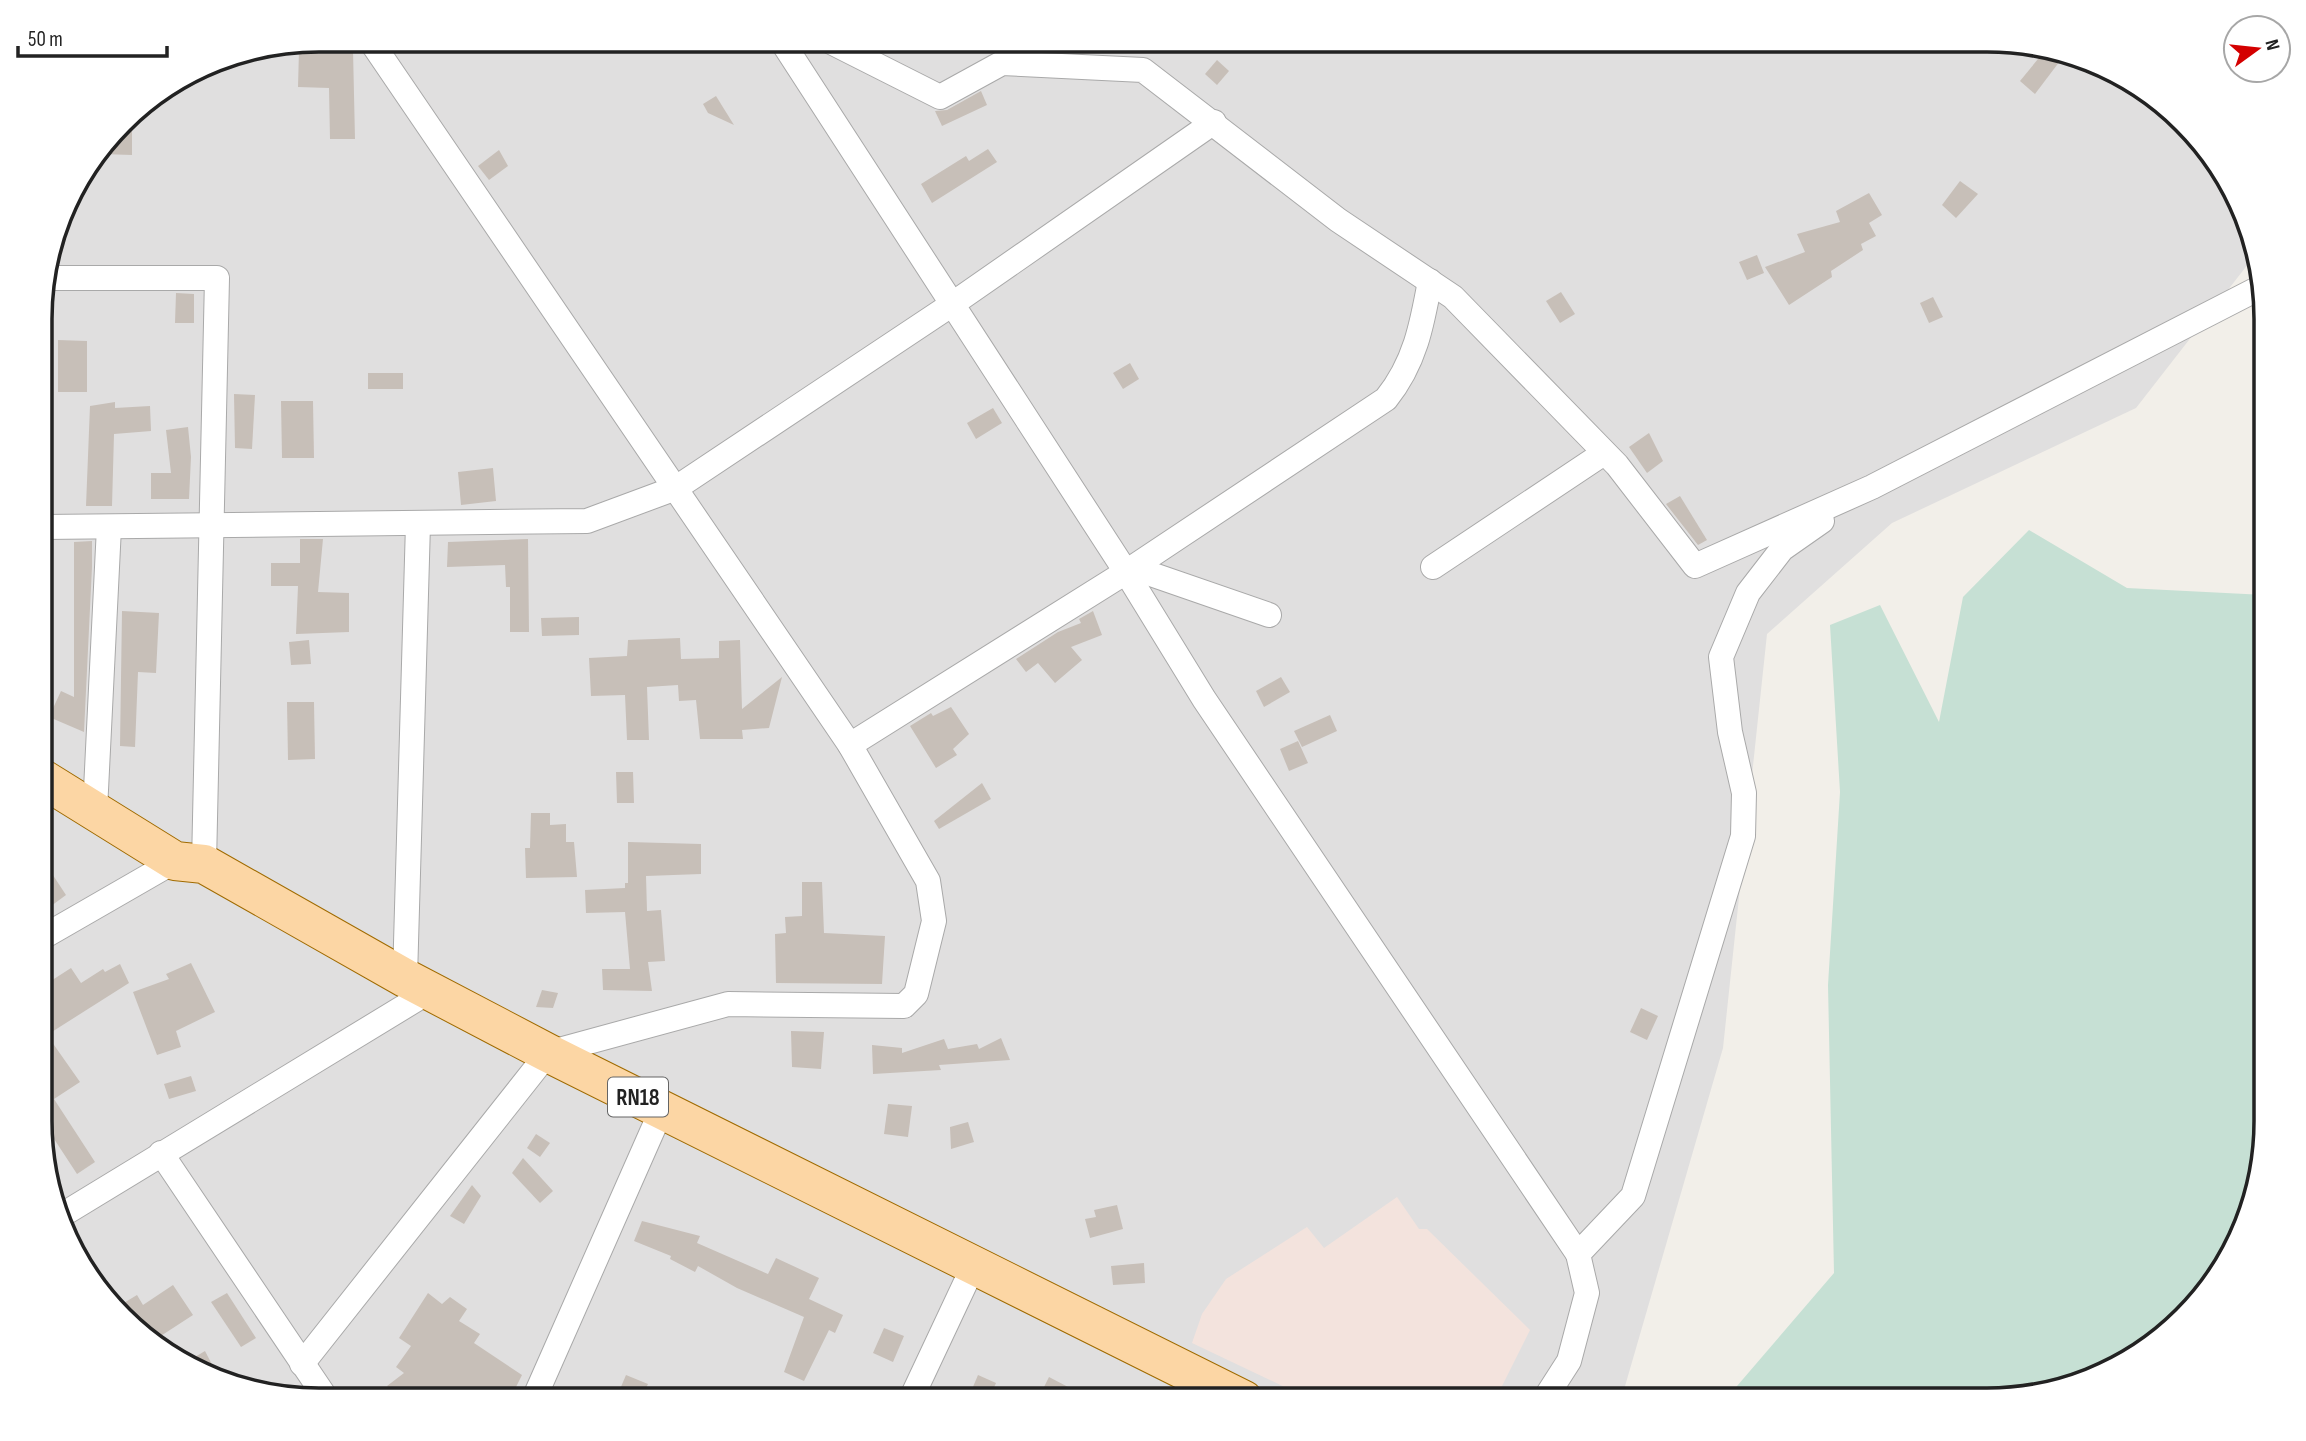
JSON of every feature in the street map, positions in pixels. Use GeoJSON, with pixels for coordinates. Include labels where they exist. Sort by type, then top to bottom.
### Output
{"type":"FeatureCollection","features":[{"type":"Feature","properties":{"kind":"main road","name":"RN18"},"geometry":{"type":"LineString","coordinates":[[52,784],[189,863],[548,1053],[973,1268],[1219,1388]]}},
{"type":"Feature","properties":{"kind":"street"},"geometry":{"type":"LineString","coordinates":[[302,1364],[548,1053],[728,1004],[904,1006],[916,994],[934,920],[928,881],[850,745],[378,52]]}},
{"type":"Feature","properties":{"kind":"street"},"geometry":{"type":"LineString","coordinates":[[789,52],[1126,572],[1204,699],[1578,1254],[1587,1293],[1569,1361],[1552,1388]]}},
{"type":"Feature","properties":{"kind":"street"},"geometry":{"type":"LineString","coordinates":[[852,52],[940,97],[1002,63],[1143,70],[1338,220],[1453,297],[1604,453],[1695,566],[1872,487],[2252,292]]}},
{"type":"Feature","properties":{"kind":"street"},"geometry":{"type":"LineString","coordinates":[[52,527],[587,521],[676,488],[951,305],[1214,122]]}},
{"type":"Feature","properties":{"kind":"street"},"geometry":{"type":"LineString","coordinates":[[52,932],[189,863],[211,527],[217,278],[56,278]]}},
{"type":"Feature","properties":{"kind":"street"},"geometry":{"type":"LineString","coordinates":[[850,745],[1126,572],[1386,399],[1412,360],[1430,281]]}},
{"type":"Feature","properties":{"kind":"street"},"geometry":{"type":"LineString","coordinates":[[1433,567],[1604,453]]}},
{"type":"Feature","properties":{"kind":"street"},"geometry":{"type":"LineString","coordinates":[[1578,1254],[1633,1196],[1743,836],[1744,793],[1730,732],[1721,657],[1748,593],[1782,549],[1872,487]]}},
{"type":"Feature","properties":{"kind":"street"},"geometry":{"type":"LineString","coordinates":[[68,1211],[418,985],[418,524]]}},
{"type":"Feature","properties":{"kind":"street"},"geometry":{"type":"LineString","coordinates":[[95,810],[109,527]]}},
{"type":"Feature","properties":{"kind":"street"},"geometry":{"type":"LineString","coordinates":[[1126,572],[1142,571],[1269,615]]}},
{"type":"Feature","properties":{"kind":"street"},"geometry":{"type":"LineString","coordinates":[[539,1388],[662,1110]]}},
{"type":"Feature","properties":{"kind":"street"},"geometry":{"type":"LineString","coordinates":[[161,1153],[319,1388]]}},
{"type":"Feature","properties":{"kind":"street"},"geometry":{"type":"LineString","coordinates":[[916,1388],[973,1268]]}},
{"type":"Feature","properties":{"kind":"shaded area"},"geometry":{"type":"Polygon","coordinates":[[[320,52],[1986,52],[2055,62],[2089,73],[2120,88],[2162,119],[2198,157],[2218,186],[2233,217],[2247,265],[2136,408],[1892,523],[1767,634],[1723,1048],[1624,1388],[302,1388],[234,1374],[186,1353],[157,1333],[131,1310],[108,1284],[88,1255],[67,1207],[53,1139],[52,320],[62,251],[73,217],[88,186],[108,157],[131,131],[157,108],[186,88],[217,73],[251,62],[320,52]]]}},
{"type":"Feature","properties":{"kind":"shaded area"},"geometry":{"type":"Polygon","coordinates":[[[1397,1197],[1419,1229],[1427,1229],[1530,1330],[1501,1388],[1287,1388],[1192,1343],[1202,1314],[1226,1279],[1307,1227],[1324,1248],[1397,1197]]]}},
{"type":"Feature","properties":{"kind":"green space"},"geometry":{"type":"Polygon","coordinates":[[[2029,530],[2127,588],[2254,594],[2254,1121],[2244,1190],[2233,1224],[2218,1255],[2187,1297],[2149,1333],[2120,1353],[2089,1368],[2038,1383],[2004,1388],[1735,1388],[1834,1273],[1828,985],[1840,792],[1830,625],[1880,605],[1939,722],[1963,597],[2029,530]]]}},
{"type":"Feature","properties":{"kind":"building"},"geometry":{"type":"Polygon","coordinates":[[[353,52],[355,139],[330,139],[329,88],[298,87],[299,53],[353,52]]]}},
{"type":"Feature","properties":{"kind":"building"},"geometry":{"type":"Polygon","coordinates":[[[2039,58],[2058,63],[2035,94],[2020,81],[2039,58]]]}},
{"type":"Feature","properties":{"kind":"building"},"geometry":{"type":"Polygon","coordinates":[[[1217,60],[1229,71],[1217,85],[1205,74],[1217,60]]]}},
{"type":"Feature","properties":{"kind":"building"},"geometry":{"type":"Polygon","coordinates":[[[981,91],[987,105],[942,126],[935,111],[947,110],[981,91]]]}},
{"type":"Feature","properties":{"kind":"building"},"geometry":{"type":"Polygon","coordinates":[[[716,96],[734,125],[708,113],[703,104],[716,96]]]}},
{"type":"Feature","properties":{"kind":"building"},"geometry":{"type":"Polygon","coordinates":[[[132,130],[132,155],[110,154],[132,130]]]}},
{"type":"Feature","properties":{"kind":"building"},"geometry":{"type":"Polygon","coordinates":[[[988,149],[997,162],[932,203],[921,184],[966,156],[969,161],[988,149]]]}},
{"type":"Feature","properties":{"kind":"building"},"geometry":{"type":"Polygon","coordinates":[[[499,150],[508,166],[489,180],[478,166],[499,150]]]}},
{"type":"Feature","properties":{"kind":"building"},"geometry":{"type":"Polygon","coordinates":[[[1960,181],[1978,194],[1956,218],[1942,205],[1960,181]]]}},
{"type":"Feature","properties":{"kind":"building"},"geometry":{"type":"Polygon","coordinates":[[[1869,193],[1882,215],[1869,223],[1876,236],[1861,244],[1863,250],[1831,271],[1832,277],[1789,305],[1765,267],[1805,252],[1797,234],[1840,222],[1836,211],[1869,193]]]}},
{"type":"Feature","properties":{"kind":"building"},"geometry":{"type":"Polygon","coordinates":[[[1757,255],[1764,273],[1747,280],[1739,262],[1757,255]]]}},
{"type":"Feature","properties":{"kind":"building"},"geometry":{"type":"Polygon","coordinates":[[[1561,292],[1575,314],[1560,323],[1546,301],[1561,292]]]}},
{"type":"Feature","properties":{"kind":"building"},"geometry":{"type":"Polygon","coordinates":[[[176,293],[194,294],[194,323],[175,323],[176,293]]]}},
{"type":"Feature","properties":{"kind":"building"},"geometry":{"type":"Polygon","coordinates":[[[1933,297],[1943,317],[1929,323],[1920,303],[1933,297]]]}},
{"type":"Feature","properties":{"kind":"building"},"geometry":{"type":"Polygon","coordinates":[[[58,340],[87,341],[87,392],[58,392],[58,340]]]}},
{"type":"Feature","properties":{"kind":"building"},"geometry":{"type":"Polygon","coordinates":[[[1130,363],[1139,379],[1123,389],[1113,373],[1130,363]]]}},
{"type":"Feature","properties":{"kind":"building"},"geometry":{"type":"Polygon","coordinates":[[[368,373],[403,373],[403,389],[368,389],[368,373]]]}},
{"type":"Feature","properties":{"kind":"building"},"geometry":{"type":"Polygon","coordinates":[[[234,394],[255,395],[252,449],[235,448],[234,394]]]}},
{"type":"Feature","properties":{"kind":"building"},"geometry":{"type":"Polygon","coordinates":[[[281,401],[313,401],[314,458],[282,458],[281,401]]]}},
{"type":"Feature","properties":{"kind":"building"},"geometry":{"type":"Polygon","coordinates":[[[115,402],[115,408],[150,406],[151,431],[114,434],[112,506],[86,506],[90,406],[115,402]]]}},
{"type":"Feature","properties":{"kind":"building"},"geometry":{"type":"Polygon","coordinates":[[[993,408],[1002,423],[976,439],[967,423],[993,408]]]}},
{"type":"Feature","properties":{"kind":"building"},"geometry":{"type":"Polygon","coordinates":[[[188,427],[191,457],[189,499],[151,499],[151,473],[171,473],[166,430],[188,427]]]}},
{"type":"Feature","properties":{"kind":"building"},"geometry":{"type":"Polygon","coordinates":[[[1649,433],[1663,461],[1647,473],[1629,447],[1649,433]]]}},
{"type":"Feature","properties":{"kind":"building"},"geometry":{"type":"Polygon","coordinates":[[[493,468],[496,501],[461,505],[458,472],[493,468]]]}},
{"type":"Feature","properties":{"kind":"building"},"geometry":{"type":"Polygon","coordinates":[[[1680,496],[1707,540],[1698,545],[1666,504],[1680,496]]]}},
{"type":"Feature","properties":{"kind":"building"},"geometry":{"type":"Polygon","coordinates":[[[300,539],[323,539],[318,592],[349,593],[349,632],[296,634],[298,586],[271,586],[271,563],[300,563],[300,539]]]}},
{"type":"Feature","properties":{"kind":"building"},"geometry":{"type":"Polygon","coordinates":[[[528,539],[529,632],[510,632],[510,587],[506,587],[505,565],[447,567],[448,542],[528,539]]]}},
{"type":"Feature","properties":{"kind":"building"},"geometry":{"type":"Polygon","coordinates":[[[92,541],[84,732],[52,718],[52,710],[61,691],[74,697],[74,542],[92,541]]]}},
{"type":"Feature","properties":{"kind":"building"},"geometry":{"type":"Polygon","coordinates":[[[122,611],[159,613],[156,673],[138,672],[135,747],[120,746],[122,611]]]}},
{"type":"Feature","properties":{"kind":"building"},"geometry":{"type":"Polygon","coordinates":[[[1093,611],[1102,635],[1071,647],[1082,660],[1055,683],[1038,663],[1026,672],[1016,659],[1058,632],[1081,623],[1079,619],[1093,611]]]}},
{"type":"Feature","properties":{"kind":"building"},"geometry":{"type":"Polygon","coordinates":[[[579,617],[579,635],[542,636],[541,618],[579,617]]]}},
{"type":"Feature","properties":{"kind":"building"},"geometry":{"type":"Polygon","coordinates":[[[680,638],[681,659],[719,658],[719,641],[740,640],[742,709],[782,677],[769,728],[742,730],[743,739],[700,739],[696,700],[679,701],[678,685],[647,687],[649,740],[627,740],[625,695],[591,696],[589,658],[627,656],[628,640],[680,638]]]}},
{"type":"Feature","properties":{"kind":"building"},"geometry":{"type":"Polygon","coordinates":[[[309,640],[311,664],[291,665],[289,642],[309,640]]]}},
{"type":"Feature","properties":{"kind":"building"},"geometry":{"type":"Polygon","coordinates":[[[1281,677],[1290,692],[1264,707],[1256,691],[1281,677]]]}},
{"type":"Feature","properties":{"kind":"building"},"geometry":{"type":"Polygon","coordinates":[[[287,702],[314,702],[315,759],[288,760],[287,702]]]}},
{"type":"Feature","properties":{"kind":"building"},"geometry":{"type":"Polygon","coordinates":[[[951,707],[969,734],[953,749],[957,755],[936,768],[910,726],[931,713],[933,716],[951,707]]]}},
{"type":"Feature","properties":{"kind":"building"},"geometry":{"type":"Polygon","coordinates":[[[1330,715],[1337,731],[1302,747],[1294,731],[1330,715]]]}},
{"type":"Feature","properties":{"kind":"building"},"geometry":{"type":"Polygon","coordinates":[[[1298,741],[1308,763],[1289,771],[1280,749],[1298,741]]]}},
{"type":"Feature","properties":{"kind":"building"},"geometry":{"type":"Polygon","coordinates":[[[616,772],[633,772],[634,803],[617,803],[616,772]]]}},
{"type":"Feature","properties":{"kind":"building"},"geometry":{"type":"Polygon","coordinates":[[[982,783],[991,799],[939,829],[934,821],[982,783]]]}},
{"type":"Feature","properties":{"kind":"building"},"geometry":{"type":"Polygon","coordinates":[[[531,813],[550,813],[550,825],[566,824],[566,842],[574,842],[577,877],[526,878],[525,848],[530,848],[531,813]]]}},
{"type":"Feature","properties":{"kind":"building"},"geometry":{"type":"Polygon","coordinates":[[[628,842],[701,844],[701,874],[646,876],[647,911],[661,910],[665,961],[648,962],[652,991],[603,990],[602,969],[630,969],[625,912],[586,913],[585,890],[625,888],[625,883],[628,883],[628,842]]]}},
{"type":"Feature","properties":{"kind":"building"},"geometry":{"type":"Polygon","coordinates":[[[52,874],[66,895],[52,905],[52,874]]]}},
{"type":"Feature","properties":{"kind":"building"},"geometry":{"type":"Polygon","coordinates":[[[802,882],[822,882],[824,933],[885,936],[882,984],[776,983],[775,934],[786,933],[785,917],[802,916],[802,882]]]}},
{"type":"Feature","properties":{"kind":"building"},"geometry":{"type":"Polygon","coordinates":[[[191,963],[215,1012],[176,1031],[181,1047],[157,1055],[133,992],[169,979],[166,974],[191,963]]]}},
{"type":"Feature","properties":{"kind":"building"},"geometry":{"type":"Polygon","coordinates":[[[120,964],[129,983],[52,1032],[52,980],[71,968],[81,983],[103,969],[105,972],[120,964]]]}},
{"type":"Feature","properties":{"kind":"building"},"geometry":{"type":"Polygon","coordinates":[[[542,990],[558,993],[553,1008],[536,1007],[542,990]]]}},
{"type":"Feature","properties":{"kind":"building"},"geometry":{"type":"Polygon","coordinates":[[[1641,1008],[1658,1016],[1647,1040],[1630,1032],[1641,1008]]]}},
{"type":"Feature","properties":{"kind":"building"},"geometry":{"type":"Polygon","coordinates":[[[791,1031],[824,1032],[821,1069],[792,1067],[791,1031]]]}},
{"type":"Feature","properties":{"kind":"building"},"geometry":{"type":"Polygon","coordinates":[[[1001,1038],[1010,1060],[939,1065],[941,1070],[873,1074],[872,1045],[902,1048],[902,1053],[944,1039],[948,1049],[977,1044],[979,1049],[1001,1038]]]}},
{"type":"Feature","properties":{"kind":"building"},"geometry":{"type":"Polygon","coordinates":[[[52,1042],[80,1082],[54,1099],[95,1162],[77,1174],[53,1137],[52,1042]]]}},
{"type":"Feature","properties":{"kind":"building"},"geometry":{"type":"Polygon","coordinates":[[[191,1076],[196,1091],[169,1099],[164,1084],[191,1076]]]}},
{"type":"Feature","properties":{"kind":"building"},"geometry":{"type":"Polygon","coordinates":[[[888,1104],[912,1106],[908,1137],[884,1134],[888,1104]]]}},
{"type":"Feature","properties":{"kind":"building"},"geometry":{"type":"Polygon","coordinates":[[[968,1122],[974,1142],[951,1149],[950,1127],[968,1122]]]}},
{"type":"Feature","properties":{"kind":"building"},"geometry":{"type":"Polygon","coordinates":[[[536,1134],[550,1143],[540,1157],[527,1148],[536,1134]]]}},
{"type":"Feature","properties":{"kind":"building"},"geometry":{"type":"Polygon","coordinates":[[[523,1158],[553,1191],[540,1203],[512,1173],[523,1158]]]}},
{"type":"Feature","properties":{"kind":"building"},"geometry":{"type":"Polygon","coordinates":[[[472,1185],[481,1196],[464,1224],[450,1216],[472,1185]]]}},
{"type":"Feature","properties":{"kind":"building"},"geometry":{"type":"Polygon","coordinates":[[[1117,1205],[1123,1229],[1090,1238],[1085,1219],[1096,1217],[1094,1210],[1117,1205]]]}},
{"type":"Feature","properties":{"kind":"building"},"geometry":{"type":"Polygon","coordinates":[[[642,1221],[700,1236],[697,1243],[768,1274],[776,1258],[819,1278],[809,1299],[843,1315],[835,1333],[829,1330],[804,1381],[784,1372],[804,1317],[737,1288],[698,1266],[695,1272],[670,1259],[671,1256],[634,1241],[642,1221]]]}},
{"type":"Feature","properties":{"kind":"building"},"geometry":{"type":"Polygon","coordinates":[[[1144,1263],[1145,1283],[1113,1285],[1111,1266],[1144,1263]]]}},
{"type":"Feature","properties":{"kind":"building"},"geometry":{"type":"Polygon","coordinates":[[[173,1285],[193,1315],[161,1336],[124,1303],[137,1295],[143,1305],[173,1285]]]}},
{"type":"Feature","properties":{"kind":"building"},"geometry":{"type":"Polygon","coordinates":[[[227,1293],[256,1338],[241,1347],[211,1302],[227,1293]]]}},
{"type":"Feature","properties":{"kind":"building"},"geometry":{"type":"Polygon","coordinates":[[[428,1293],[442,1304],[450,1297],[467,1309],[459,1321],[480,1334],[474,1343],[522,1375],[516,1388],[389,1388],[387,1386],[404,1373],[396,1367],[411,1346],[399,1338],[428,1293]]]}},
{"type":"Feature","properties":{"kind":"building"},"geometry":{"type":"Polygon","coordinates":[[[884,1328],[904,1336],[893,1362],[873,1353],[884,1328]]]}},
{"type":"Feature","properties":{"kind":"building"},"geometry":{"type":"Polygon","coordinates":[[[205,1351],[213,1366],[202,1361],[195,1357],[205,1351]]]}},
{"type":"Feature","properties":{"kind":"building"},"geometry":{"type":"Polygon","coordinates":[[[626,1375],[648,1384],[646,1388],[620,1388],[626,1375]]]}},
{"type":"Feature","properties":{"kind":"building"},"geometry":{"type":"Polygon","coordinates":[[[978,1375],[996,1383],[994,1388],[972,1388],[978,1375]]]}},
{"type":"Feature","properties":{"kind":"building"},"geometry":{"type":"Polygon","coordinates":[[[1049,1377],[1070,1388],[1044,1388],[1049,1377]]]}}]}
